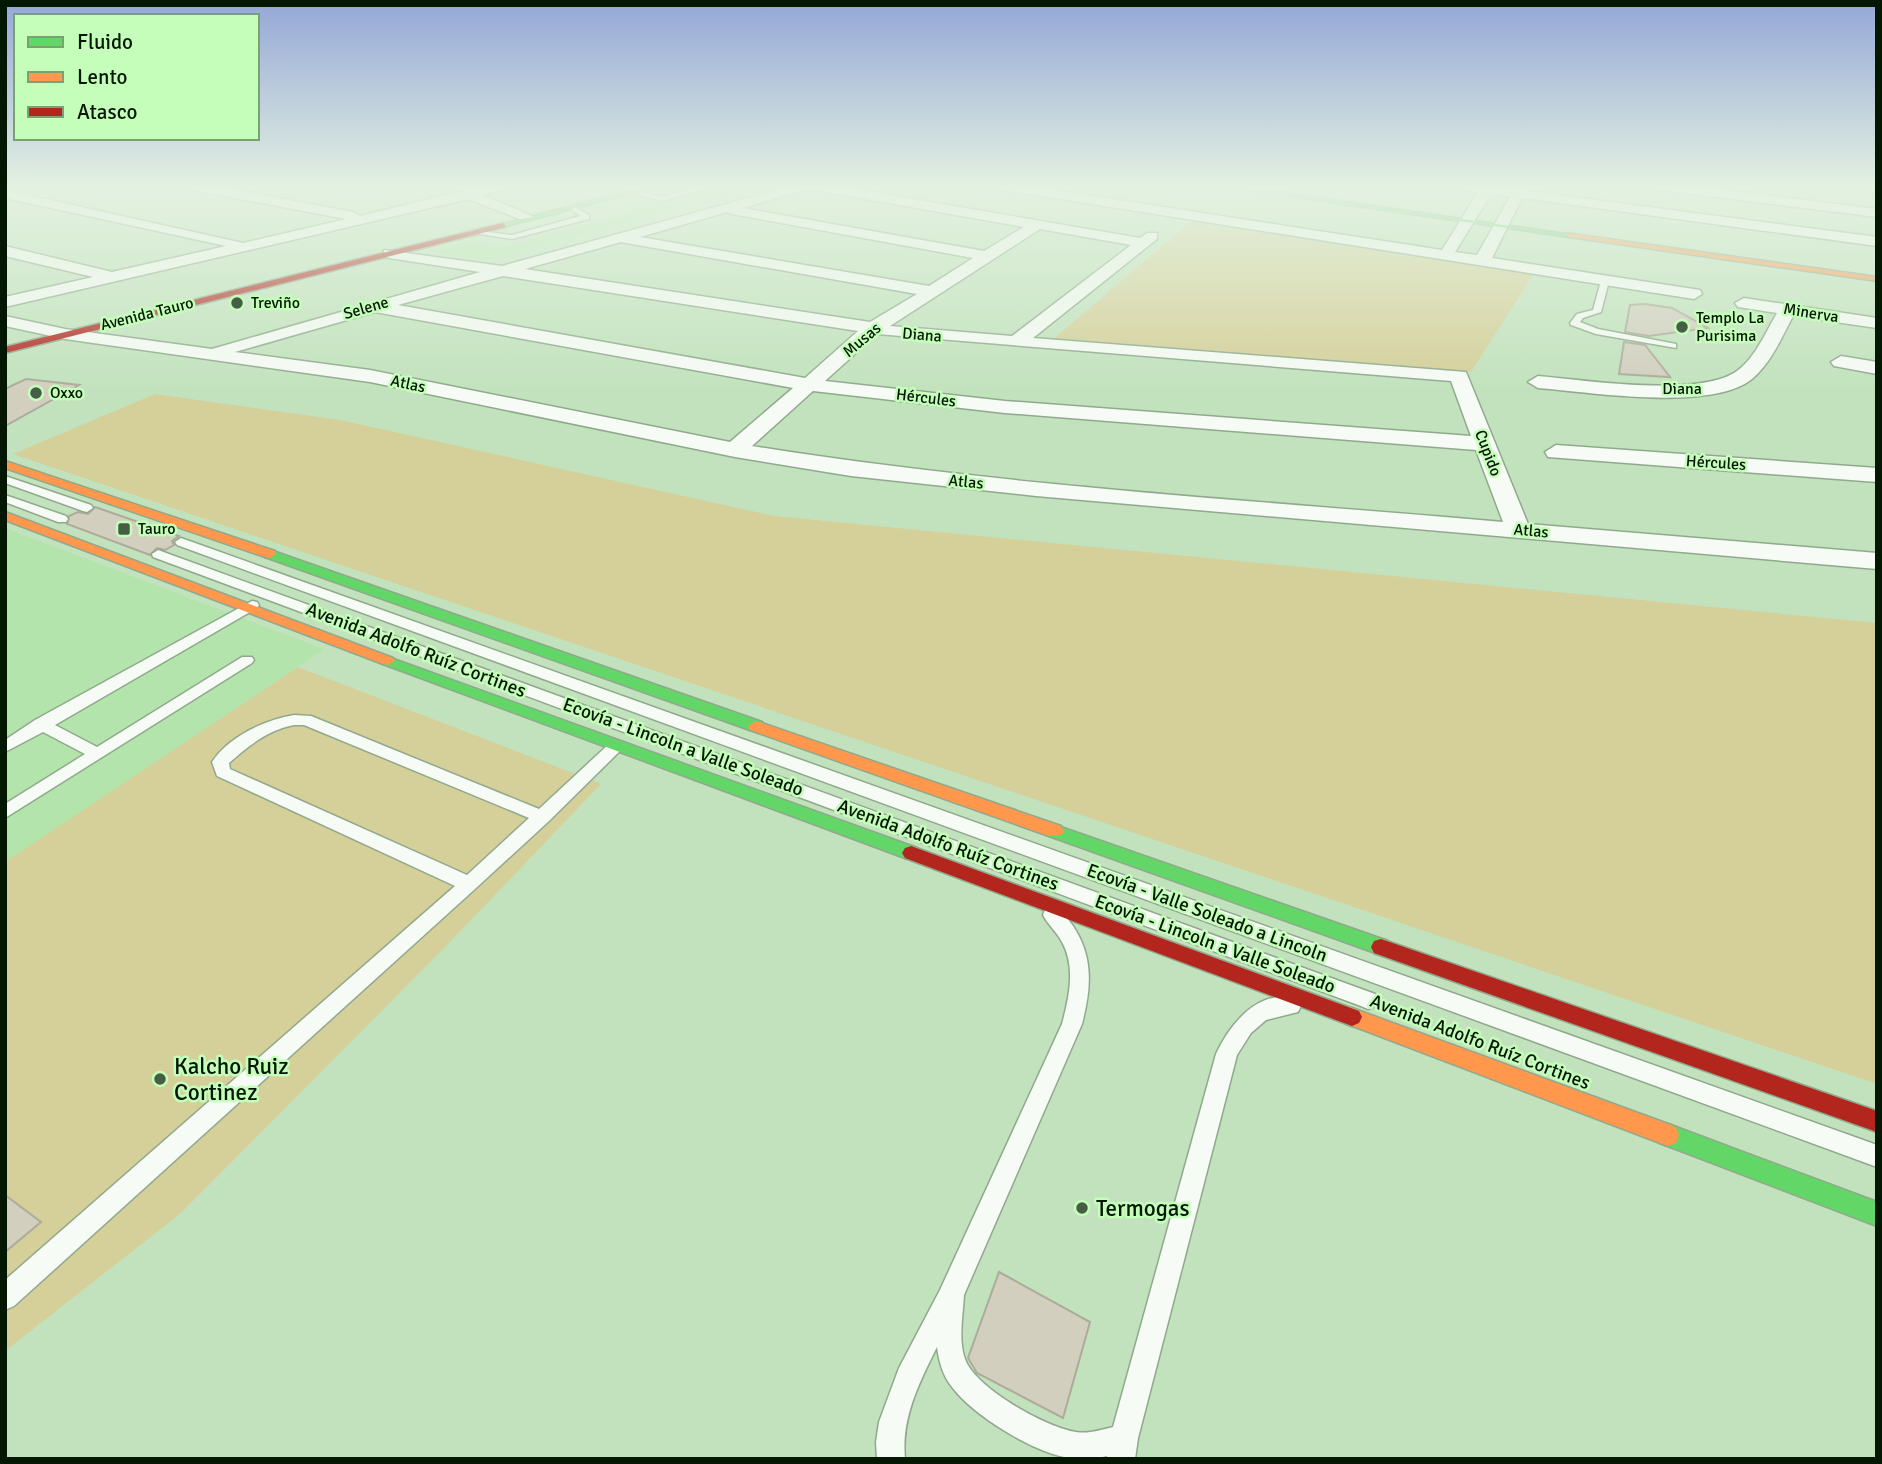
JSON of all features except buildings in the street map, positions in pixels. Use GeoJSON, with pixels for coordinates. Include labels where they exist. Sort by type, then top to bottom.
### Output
{"type":"FeatureCollection","features":[{"type":"Feature","properties":{"kind":"main road","name":"Avenida Tauro"},"geometry":{"type":"LineString","coordinates":[[5,350],[384,254]]}},
{"type":"Feature","properties":{"kind":"main road"},"geometry":{"type":"LineString","coordinates":[[1705,254],[1877,279]]}},
{"type":"Feature","properties":{"kind":"main road","name":"Avenida Adolfo Ruíz Cortines"},"geometry":{"type":"LineString","coordinates":[[5,464],[314,569],[1877,1122]]}},
{"type":"Feature","properties":{"kind":"main road","name":"Avenida Adolfo Ruíz Cortines"},"geometry":{"type":"LineString","coordinates":[[5,516],[616,747],[1330,1007],[1877,1214]]}},
{"type":"Feature","properties":{"kind":"street"},"geometry":{"type":"LineString","coordinates":[[19,254],[113,276]]}},
{"type":"Feature","properties":{"kind":"street"},"geometry":{"type":"LineString","coordinates":[[5,302],[208,254]]}},
{"type":"Feature","properties":{"kind":"street","name":"Diana"},"geometry":{"type":"LineString","coordinates":[[397,254],[872,329],[1459,376]]}},
{"type":"Feature","properties":{"kind":"street","name":"Selene"},"geometry":{"type":"LineString","coordinates":[[210,353],[558,254]]}},
{"type":"Feature","properties":{"kind":"street"},"geometry":{"type":"LineString","coordinates":[[716,254],[931,292]]}},
{"type":"Feature","properties":{"kind":"street"},"geometry":{"type":"LineString","coordinates":[[975,254],[990,257]]}},
{"type":"Feature","properties":{"kind":"street","name":"Musas"},"geometry":{"type":"LineString","coordinates":[[735,450],[872,329],[994,254]]}},
{"type":"Feature","properties":{"kind":"street"},"geometry":{"type":"LineString","coordinates":[[1016,342],[1128,254]]}},
{"type":"Feature","properties":{"kind":"street"},"geometry":{"type":"LineString","coordinates":[[1442,254],[1694,295]]}},
{"type":"Feature","properties":{"kind":"street"},"geometry":{"type":"LineString","coordinates":[[1482,261],[1485,254]]}},
{"type":"Feature","properties":{"kind":"street","name":"Minerva"},"geometry":{"type":"LineString","coordinates":[[1744,303],[1877,323]]}},
{"type":"Feature","properties":{"kind":"street","name":"Hércules"},"geometry":{"type":"LineString","coordinates":[[372,306],[810,385],[1005,407],[1485,444]]}},
{"type":"Feature","properties":{"kind":"street","name":"Diana"},"geometry":{"type":"LineString","coordinates":[[1538,382],[1684,391],[1716,387],[1744,376],[1788,310]]}},
{"type":"Feature","properties":{"kind":"street","name":"Atlas"},"geometry":{"type":"LineString","coordinates":[[5,321],[65,334],[370,376],[735,450],[851,469],[995,485],[1877,561]]}},
{"type":"Feature","properties":{"kind":"street"},"geometry":{"type":"LineString","coordinates":[[1841,362],[1877,368]]}},
{"type":"Feature","properties":{"kind":"street","name":"Cupido"},"geometry":{"type":"LineString","coordinates":[[1459,376],[1518,530]]}},
{"type":"Feature","properties":{"kind":"street","name":"Hércules"},"geometry":{"type":"LineString","coordinates":[[1556,452],[1877,475]]}},
{"type":"Feature","properties":{"kind":"lane"},"geometry":{"type":"LineString","coordinates":[[1605,281],[1597,312],[1580,316],[1574,323],[1596,331],[1673,346]]}},
{"type":"Feature","properties":{"kind":"lane"},"geometry":{"type":"LineString","coordinates":[[5,479],[87,508]]}},
{"type":"Feature","properties":{"kind":"lane"},"geometry":{"type":"LineString","coordinates":[[5,498],[62,519]]}},
{"type":"Feature","properties":{"kind":"lane","name":"Ecovía - Valle Soleado a Lincoln"},"geometry":{"type":"LineString","coordinates":[[181,542],[1877,1156]]}},
{"type":"Feature","properties":{"kind":"lane","name":"Ecovía - Lincoln a Valle Soleado"},"geometry":{"type":"LineString","coordinates":[[158,554],[1380,1005]]}},
{"type":"Feature","properties":{"kind":"lane"},"geometry":{"type":"LineString","coordinates":[[5,747],[314,569]]}},
{"type":"Feature","properties":{"kind":"lane"},"geometry":{"type":"LineString","coordinates":[[5,812],[247,660]]}},
{"type":"Feature","properties":{"kind":"lane"},"geometry":{"type":"LineString","coordinates":[[469,884],[223,772],[220,762],[271,725],[293,718],[306,720],[543,817]]}},
{"type":"Feature","properties":{"kind":"lane"},"geometry":{"type":"LineString","coordinates":[[41,724],[98,754]]}},
{"type":"Feature","properties":{"kind":"lane"},"geometry":{"type":"LineString","coordinates":[[5,1297],[469,884],[616,747]]}},
{"type":"Feature","properties":{"kind":"lane"},"geometry":{"type":"LineString","coordinates":[[891,1459],[889,1450],[892,1425],[902,1396],[951,1294],[1072,1024],[1079,999],[1082,978],[1078,953],[1067,929],[1032,897]]}},
{"type":"Feature","properties":{"kind":"lane"},"geometry":{"type":"LineString","coordinates":[[951,1294],[952,1362],[971,1390],[1044,1436],[1061,1443],[1122,1448],[1227,1054],[1237,1032],[1251,1017],[1280,1006],[1330,1007]]}},
{"type":"Feature","properties":{"kind":"shaded area"},"geometry":{"type":"Polygon","coordinates":[[[450,254],[510,254],[489,260],[450,254]]]}},
{"type":"Feature","properties":{"kind":"shaded area"},"geometry":{"type":"Polygon","coordinates":[[[1153,254],[1412,254],[1534,274],[1471,372],[1051,341],[1153,254]]]}},
{"type":"Feature","properties":{"kind":"shaded area"},"geometry":{"type":"Polygon","coordinates":[[[155,394],[340,420],[774,516],[1877,623],[1877,1084],[13,454],[155,394]]]}},
{"type":"Feature","properties":{"kind":"shaded area"},"geometry":{"type":"Polygon","coordinates":[[[5,528],[324,649],[5,862],[5,528]]]}},
{"type":"Feature","properties":{"kind":"shaded area","name":"Kalcho Ruiz Cortinez"},"geometry":{"type":"Polygon","coordinates":[[[298,667],[601,784],[447,945],[181,1213],[5,1351],[5,862],[298,667]]]}},
{"type":"Feature","properties":{"kind":"traffic: fast"},"geometry":{"type":"LineString","coordinates":[[270,554],[756,726]]}},
{"type":"Feature","properties":{"kind":"traffic: fast"},"geometry":{"type":"LineString","coordinates":[[388,661],[911,853]]}},
{"type":"Feature","properties":{"kind":"traffic: fast"},"geometry":{"type":"LineString","coordinates":[[1055,831],[1381,947]]}},
{"type":"Feature","properties":{"kind":"traffic: fast"},"geometry":{"type":"LineString","coordinates":[[1668,1135],[1877,1214]]}},
{"type":"Feature","properties":{"kind":"traffic: slow"},"geometry":{"type":"LineString","coordinates":[[1704,254],[1877,279]]}},
{"type":"Feature","properties":{"kind":"traffic: slow"},"geometry":{"type":"LineString","coordinates":[[5,464],[270,554]]}},
{"type":"Feature","properties":{"kind":"traffic: slow"},"geometry":{"type":"LineString","coordinates":[[5,516],[388,661]]}},
{"type":"Feature","properties":{"kind":"traffic: slow"},"geometry":{"type":"LineString","coordinates":[[756,726],[1055,831]]}},
{"type":"Feature","properties":{"kind":"traffic: slow"},"geometry":{"type":"LineString","coordinates":[[1352,1017],[1668,1135]]}},
{"type":"Feature","properties":{"kind":"traffic: jam"},"geometry":{"type":"LineString","coordinates":[[5,350],[386,254]]}},
{"type":"Feature","properties":{"kind":"traffic: jam"},"geometry":{"type":"LineString","coordinates":[[911,853],[1352,1017]]}},
{"type":"Feature","properties":{"kind":"traffic: jam"},"geometry":{"type":"LineString","coordinates":[[1381,947],[1877,1122]]}},
{"type":"Feature","properties":{"kind":"place","name":"Treviño"},"geometry":{"type":"Point","coordinates":[237,303]}},
{"type":"Feature","properties":{"kind":"place","name":"Templo La Purisima"},"geometry":{"type":"Point","coordinates":[1682,327]}},
{"type":"Feature","properties":{"kind":"place","name":"Oxxo"},"geometry":{"type":"Point","coordinates":[36,393]}},
{"type":"Feature","properties":{"kind":"place","name":"Tauro"},"geometry":{"type":"Point","coordinates":[124,529]}},
{"type":"Feature","properties":{"kind":"place","name":"Kalcho Ruiz Cortinez"},"geometry":{"type":"Point","coordinates":[160,1079]}},
{"type":"Feature","properties":{"kind":"place","name":"Termogas"},"geometry":{"type":"Point","coordinates":[1082,1208]}}]}
